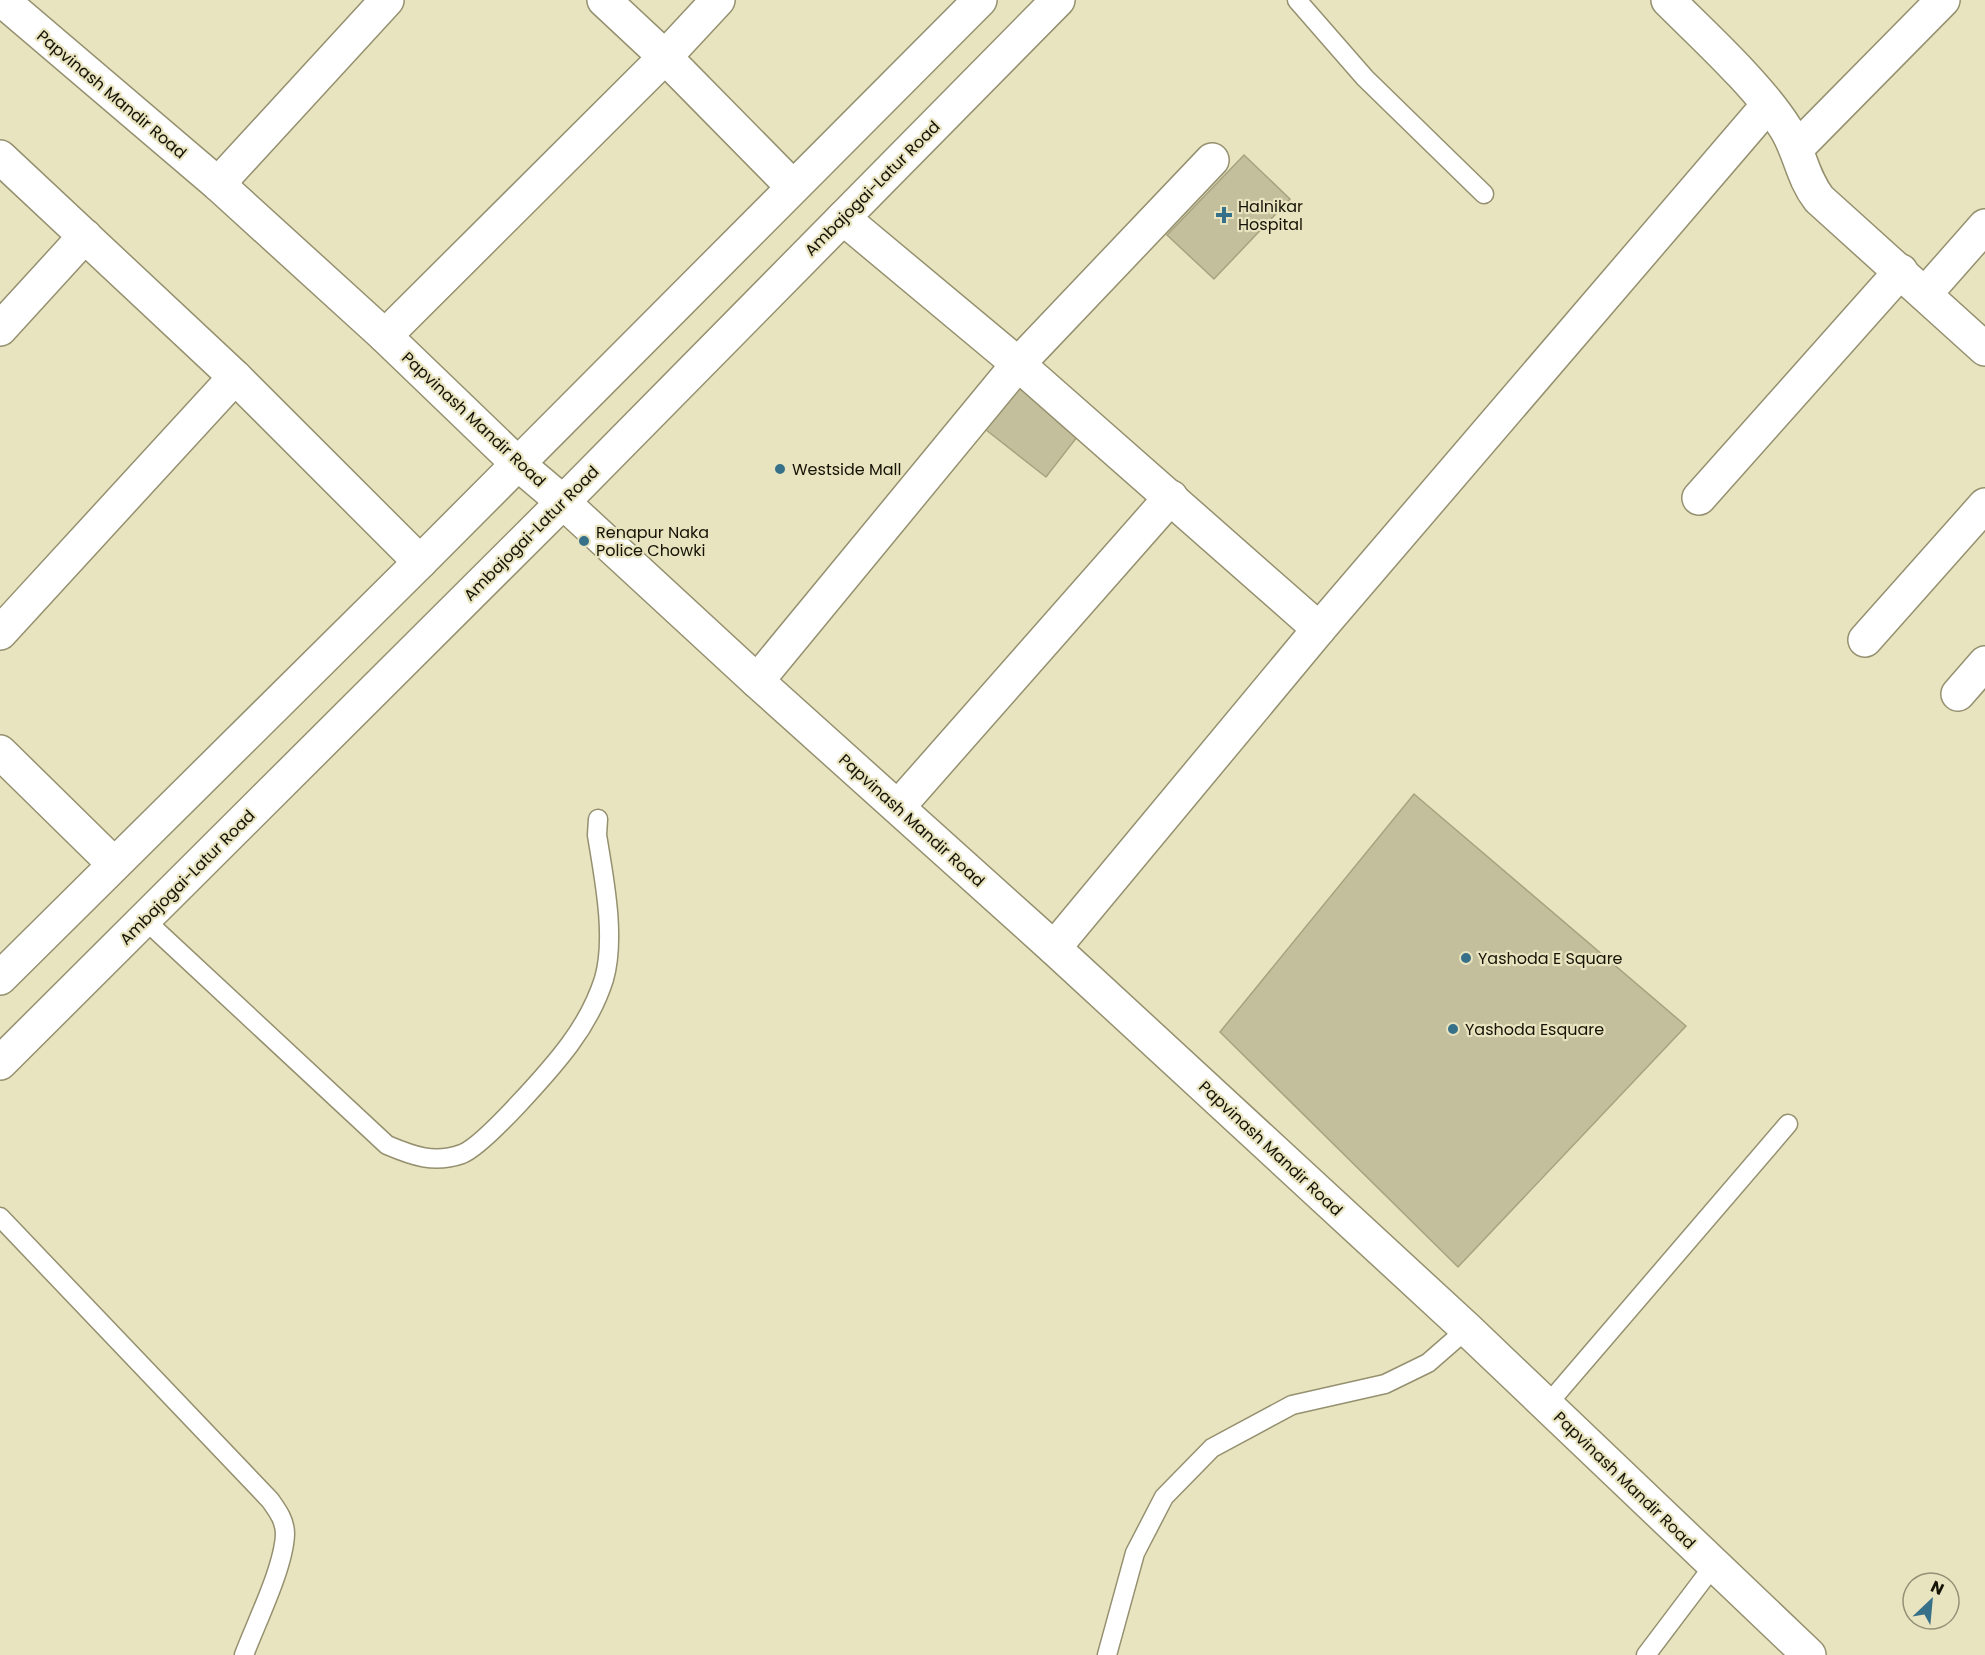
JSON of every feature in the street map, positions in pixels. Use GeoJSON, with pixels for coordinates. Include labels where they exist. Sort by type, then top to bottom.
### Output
{"type":"FeatureCollection","features":[{"type":"Feature","properties":{"kind":"street","name":"Papvinash Mandir Road"},"geometry":{"type":"LineString","coordinates":[[2,0],[218,184],[386,336],[517,463],[563,502],[757,681],[1054,948],[1467,1329],[1809,1655]]}},
{"type":"Feature","properties":{"kind":"street"},"geometry":{"type":"LineString","coordinates":[[218,184],[387,0]]}},
{"type":"Feature","properties":{"kind":"street"},"geometry":{"type":"LineString","coordinates":[[604,0],[666,57],[793,187]]}},
{"type":"Feature","properties":{"kind":"street"},"geometry":{"type":"LineString","coordinates":[[386,336],[666,57],[718,0]]}},
{"type":"Feature","properties":{"kind":"street"},"geometry":{"type":"LineString","coordinates":[[0,978],[420,562],[980,0]]}},
{"type":"Feature","properties":{"kind":"street","name":"Ambajogai-Latur Road"},"geometry":{"type":"LineString","coordinates":[[0,1063],[563,502],[1058,0]]}},
{"type":"Feature","properties":{"kind":"street"},"geometry":{"type":"LineString","coordinates":[[1668,0],[1768,105],[1797,148],[1808,185],[1819,199],[1985,349]]}},
{"type":"Feature","properties":{"kind":"street"},"geometry":{"type":"LineString","coordinates":[[1797,148],[1925,6]]}},
{"type":"Feature","properties":{"kind":"street"},"geometry":{"type":"LineString","coordinates":[[1054,948],[1319,629],[1768,105]]}},
{"type":"Feature","properties":{"kind":"street"},"geometry":{"type":"LineString","coordinates":[[0,157],[235,377],[420,562]]}},
{"type":"Feature","properties":{"kind":"street"},"geometry":{"type":"LineString","coordinates":[[757,681],[1018,364],[1212,160]]}},
{"type":"Feature","properties":{"kind":"street"},"geometry":{"type":"LineString","coordinates":[[843,218],[1018,364],[1319,629]]}},
{"type":"Feature","properties":{"kind":"street"},"geometry":{"type":"LineString","coordinates":[[1925,294],[1985,226]]}},
{"type":"Feature","properties":{"kind":"street"},"geometry":{"type":"LineString","coordinates":[[0,329],[85,236]]}},
{"type":"Feature","properties":{"kind":"street"},"geometry":{"type":"LineString","coordinates":[[1699,498],[1901,272]]}},
{"type":"Feature","properties":{"kind":"street"},"geometry":{"type":"LineString","coordinates":[[0,633],[235,377]]}},
{"type":"Feature","properties":{"kind":"street"},"geometry":{"type":"LineString","coordinates":[[898,807],[1171,497]]}},
{"type":"Feature","properties":{"kind":"street"},"geometry":{"type":"LineString","coordinates":[[1865,640],[1985,505]]}},
{"type":"Feature","properties":{"kind":"street"},"geometry":{"type":"LineString","coordinates":[[1958,693],[1985,663]]}},
{"type":"Feature","properties":{"kind":"street"},"geometry":{"type":"LineString","coordinates":[[0,752],[114,864]]}},
{"type":"Feature","properties":{"kind":"lane"},"geometry":{"type":"LineString","coordinates":[[1297,0],[1365,78],[1484,194]]}},
{"type":"Feature","properties":{"kind":"lane"},"geometry":{"type":"LineString","coordinates":[[144,919],[387,1145],[417,1158],[438,1159],[463,1153],[495,1128],[570,1044],[589,1014],[604,980],[610,947],[597,834],[598,819]]}},
{"type":"Feature","properties":{"kind":"lane"},"geometry":{"type":"LineString","coordinates":[[1546,1405],[1788,1124]]}},
{"type":"Feature","properties":{"kind":"lane"},"geometry":{"type":"LineString","coordinates":[[3,1228],[270,1500],[282,1517],[285,1533],[282,1555],[244,1655]]}},
{"type":"Feature","properties":{"kind":"lane"},"geometry":{"type":"LineString","coordinates":[[1107,1655],[1140,1544],[1164,1497],[1212,1448],[1292,1405],[1384,1384],[1428,1363],[1467,1329]]}},
{"type":"Feature","properties":{"kind":"lane"},"geometry":{"type":"LineString","coordinates":[[1646,1655],[1714,1565]]}},
{"type":"Feature","properties":{"kind":"building"},"geometry":{"type":"Polygon","coordinates":[[[1244,155],[1290,199],[1214,279],[1167,235],[1244,155]]]}},
{"type":"Feature","properties":{"kind":"building"},"geometry":{"type":"Polygon","coordinates":[[[1017,382],[1081,432],[1046,477],[981,426],[1017,382]]]}},
{"type":"Feature","properties":{"kind":"building","name":"Yashoda Esquare"},"geometry":{"type":"Polygon","coordinates":[[[1414,794],[1686,1026],[1458,1267],[1220,1032],[1414,794]]]}},
{"type":"Feature","properties":{"kind":"place","name":"Halnikar Hospital"},"geometry":{"type":"Point","coordinates":[1224,215]}},
{"type":"Feature","properties":{"kind":"place","name":"Westside Mall"},"geometry":{"type":"Point","coordinates":[780,469]}},
{"type":"Feature","properties":{"kind":"place","name":"Renapur Naka Police Chowki"},"geometry":{"type":"Point","coordinates":[584,541]}},
{"type":"Feature","properties":{"kind":"place","name":"Yashoda E Square"},"geometry":{"type":"Point","coordinates":[1466,958]}},
{"type":"Feature","properties":{"kind":"place","name":"Yashoda Esquare"},"geometry":{"type":"Point","coordinates":[1453,1029]}}]}
